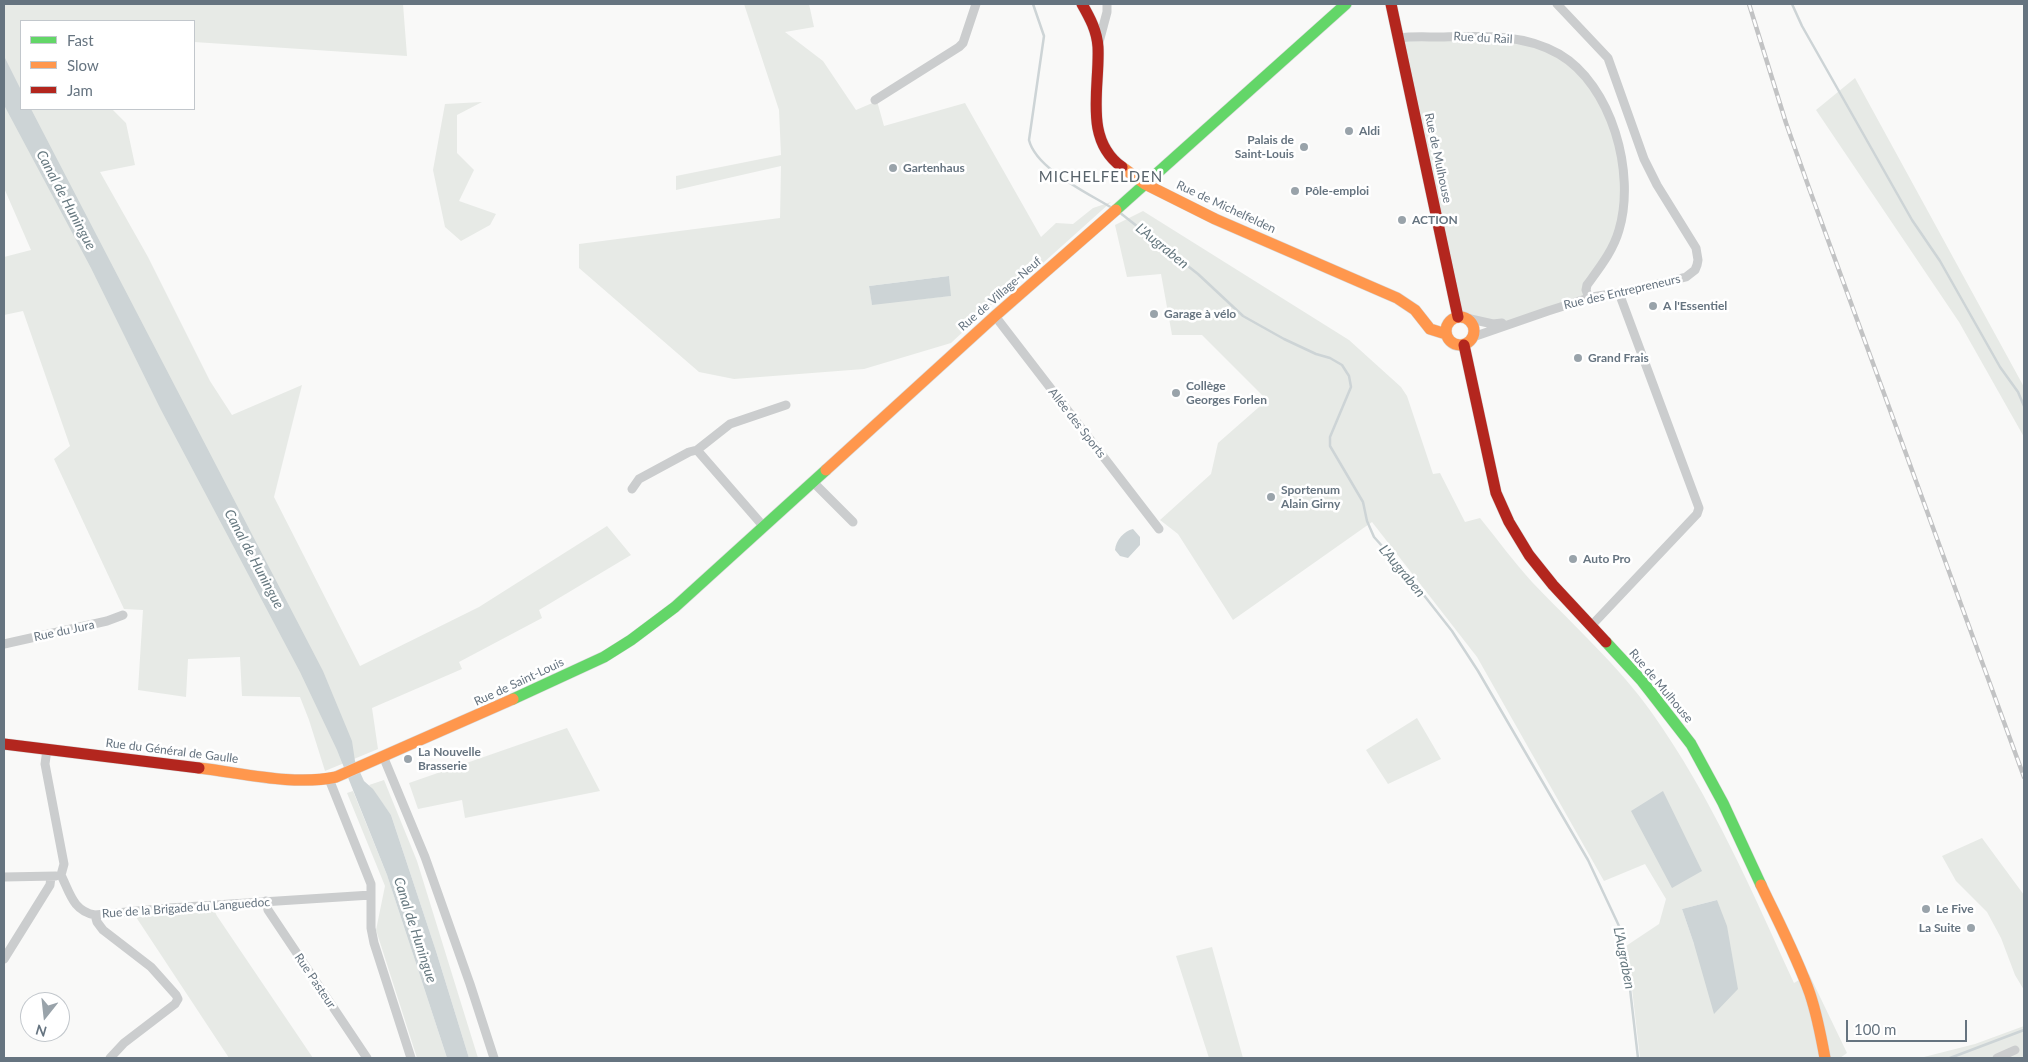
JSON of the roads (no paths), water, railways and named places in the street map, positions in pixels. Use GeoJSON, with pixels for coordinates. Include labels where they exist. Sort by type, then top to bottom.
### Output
{"type":"FeatureCollection","features":[{"type":"Feature","properties":{"kind":"street"},"geometry":{"type":"LineString","coordinates":[[875,100],[959,47],[963,43],[976,4]]}},
{"type":"Feature","properties":{"kind":"street","name":"Rue de Michelfelden"},"geometry":{"type":"LineString","coordinates":[[1082,4],[1094,25],[1098,46],[1096,116],[1098,134],[1110,157],[1145,184],[1215,219],[1397,298],[1415,310],[1425,326],[1433,331],[1446,334]]}},
{"type":"Feature","properties":{"kind":"street","name":"Rue de Village-Neuf"},"geometry":{"type":"LineString","coordinates":[[675,607],[995,316],[1107,219],[1346,4]]}},
{"type":"Feature","properties":{"kind":"street","name":"Rue de Mulhouse"},"geometry":{"type":"LineString","coordinates":[[1391,4],[1462,318]]}},
{"type":"Feature","properties":{"kind":"street","name":"Rue des Entrepreneurs"},"geometry":{"type":"LineString","coordinates":[[1468,341],[1512,323],[1589,298],[1686,277],[1695,270],[1698,260],[1698,253],[1657,185],[1644,159],[1608,58],[1557,4]]}},
{"type":"Feature","properties":{"kind":"street"},"geometry":{"type":"LineString","coordinates":[[1094,25],[1107,8]]}},
{"type":"Feature","properties":{"kind":"street"},"geometry":{"type":"LineString","coordinates":[[1098,46],[1107,8]]}},
{"type":"Feature","properties":{"kind":"street","name":"Rue du Rail"},"geometry":{"type":"LineString","coordinates":[[1399,38],[1502,37],[1522,40],[1539,45],[1562,56],[1592,85],[1615,131],[1625,177],[1624,209],[1619,230],[1612,249],[1587,285],[1586,290],[1589,298]]}},
{"type":"Feature","properties":{"kind":"street"},"geometry":{"type":"LineString","coordinates":[[1591,626],[1698,514],[1700,508],[1619,293]]}},
{"type":"Feature","properties":{"kind":"street","name":"Allée des Sports"},"geometry":{"type":"LineString","coordinates":[[995,316],[1159,529]]}},
{"type":"Feature","properties":{"kind":"street"},"geometry":{"type":"LineString","coordinates":[[1462,318],[1474,329],[1468,341],[1452,343],[1446,334],[1450,322],[1462,318]]}},
{"type":"Feature","properties":{"kind":"street","name":"Rue des Entrepreneurs"},"geometry":{"type":"LineString","coordinates":[[1462,318],[1493,324],[1512,323]]}},
{"type":"Feature","properties":{"kind":"street","name":"Rue de Mulhouse"},"geometry":{"type":"LineString","coordinates":[[1468,341],[1496,493],[1509,522],[1541,570],[1642,681],[1691,744],[1704,767],[1798,964],[1813,1003],[1825,1058]]}},
{"type":"Feature","properties":{"kind":"street"},"geometry":{"type":"LineString","coordinates":[[632,489],[638,479],[689,452],[698,450],[730,424],[786,405]]}},
{"type":"Feature","properties":{"kind":"street"},"geometry":{"type":"LineString","coordinates":[[698,450],[764,527]]}},
{"type":"Feature","properties":{"kind":"street"},"geometry":{"type":"LineString","coordinates":[[813,482],[853,522]]}},
{"type":"Feature","properties":{"kind":"street","name":"Rue de Saint-Louis"},"geometry":{"type":"LineString","coordinates":[[366,765],[604,657],[631,640],[675,607]]}},
{"type":"Feature","properties":{"kind":"street","name":"Rue du Jura"},"geometry":{"type":"LineString","coordinates":[[4,641],[107,621],[123,615]]}},
{"type":"Feature","properties":{"kind":"street","name":"Rue du Général de Gaulle"},"geometry":{"type":"LineString","coordinates":[[4,744],[298,780],[316,781],[333,778],[366,765]]}},
{"type":"Feature","properties":{"kind":"street","name":"Rue de la Brigade du Languedoc"},"geometry":{"type":"LineString","coordinates":[[47,749],[45,764],[64,864],[56,876],[79,909],[87,913],[95,915],[371,895]]}},
{"type":"Feature","properties":{"kind":"street"},"geometry":{"type":"LineString","coordinates":[[384,756],[425,857],[494,1058]]}},
{"type":"Feature","properties":{"kind":"street"},"geometry":{"type":"LineString","coordinates":[[333,778],[371,884],[371,928],[374,943],[411,1058]]}},
{"type":"Feature","properties":{"kind":"street"},"geometry":{"type":"LineString","coordinates":[[4,877],[56,876]]}},
{"type":"Feature","properties":{"kind":"street"},"geometry":{"type":"LineString","coordinates":[[4,959],[56,876]]}},
{"type":"Feature","properties":{"kind":"street","name":"Rue Pasteur"},"geometry":{"type":"LineString","coordinates":[[266,902],[268,910],[367,1058]]}},
{"type":"Feature","properties":{"kind":"street"},"geometry":{"type":"LineString","coordinates":[[95,915],[97,922],[103,930],[152,966],[178,999],[175,1004],[124,1042],[110,1058]]}},
{"type":"Feature","properties":{"kind":"street"},"geometry":{"type":"LineString","coordinates":[[1997,1058],[2015,1050]]}},
{"type":"Feature","properties":{"kind":"water","name":"Canal de Huningue"},"geometry":{"type":"Polygon","coordinates":[[[4,56],[20,88],[20,110],[32,110],[323,671],[352,741],[355,761],[364,781],[373,789],[391,815],[469,1058],[447,1058],[387,875],[337,750],[300,672],[160,408],[91,268],[4,105],[4,56]]]}},
{"type":"Feature","properties":{"kind":"water"},"geometry":{"type":"Polygon","coordinates":[[[949,276],[951,296],[872,305],[869,286],[949,276]]]}},
{"type":"Feature","properties":{"kind":"water"},"geometry":{"type":"Polygon","coordinates":[[[1133,529],[1140,537],[1140,545],[1128,558],[1120,556],[1115,550],[1117,543],[1124,534],[1133,529]]]}},
{"type":"Feature","properties":{"kind":"water"},"geometry":{"type":"Polygon","coordinates":[[[1663,791],[1702,871],[1672,888],[1631,811],[1663,791]]]}},
{"type":"Feature","properties":{"kind":"water"},"geometry":{"type":"Polygon","coordinates":[[[1717,900],[1727,926],[1738,989],[1714,1014],[1682,909],[1717,900]]]}},
{"type":"Feature","properties":{"kind":"waterway","name":"L'Augraben"},"geometry":{"type":"LineString","coordinates":[[1033,4],[1044,36],[1029,140],[1034,151],[1052,170],[1077,188],[1112,208]]}},
{"type":"Feature","properties":{"kind":"waterway"},"geometry":{"type":"LineString","coordinates":[[1792,4],[1802,26],[1912,220],[1940,261],[2000,367],[2018,392],[2024,406]]}},
{"type":"Feature","properties":{"kind":"waterway","name":"L'Augraben"},"geometry":{"type":"LineString","coordinates":[[1119,212],[1198,274],[1243,316],[1284,339],[1316,354],[1330,358],[1342,365],[1349,376],[1351,387],[1330,437],[1330,446],[1363,502],[1367,521],[1374,537],[1408,575],[1452,631],[1478,671],[1588,860],[1619,926],[1627,963],[1638,1058]]}},
{"type":"Feature","properties":{"kind":"waterway"},"geometry":{"type":"LineString","coordinates":[[1950,1058],[2024,1030]]}},
{"type":"Feature","properties":{"kind":"railway"},"geometry":{"type":"LineString","coordinates":[[1749,4],[1786,123],[1809,188],[2024,777]]}},
{"type":"Feature","properties":{"kind":"place","name":"Aldi"},"geometry":{"type":"Point","coordinates":[1349,131]}},
{"type":"Feature","properties":{"kind":"place","name":"Palais de Saint-Louis"},"geometry":{"type":"Point","coordinates":[1304,147]}},
{"type":"Feature","properties":{"kind":"place","name":"Gartenhaus"},"geometry":{"type":"Point","coordinates":[893,168]}},
{"type":"Feature","properties":{"kind":"place","name":"Pôle-emploi"},"geometry":{"type":"Point","coordinates":[1295,191]}},
{"type":"Feature","properties":{"kind":"place","name":"ACTION"},"geometry":{"type":"Point","coordinates":[1402,220]}},
{"type":"Feature","properties":{"kind":"place","name":"A l'Essentiel"},"geometry":{"type":"Point","coordinates":[1653,306]}},
{"type":"Feature","properties":{"kind":"place","name":"Garage à vélo"},"geometry":{"type":"Point","coordinates":[1154,314]}},
{"type":"Feature","properties":{"kind":"place","name":"Grand Frais"},"geometry":{"type":"Point","coordinates":[1578,358]}},
{"type":"Feature","properties":{"kind":"place","name":"Collège Georges Forlen"},"geometry":{"type":"Point","coordinates":[1176,393]}},
{"type":"Feature","properties":{"kind":"place","name":"Sportenum Alain Girny"},"geometry":{"type":"Point","coordinates":[1271,497]}},
{"type":"Feature","properties":{"kind":"place","name":"Auto Pro"},"geometry":{"type":"Point","coordinates":[1573,559]}},
{"type":"Feature","properties":{"kind":"place","name":"La Nouvelle Brasserie"},"geometry":{"type":"Point","coordinates":[408,759]}},
{"type":"Feature","properties":{"kind":"place","name":"Le Five"},"geometry":{"type":"Point","coordinates":[1926,909]}},
{"type":"Feature","properties":{"kind":"place","name":"La Suite"},"geometry":{"type":"Point","coordinates":[1971,928]}},
{"type":"Feature","properties":{"kind":"district","name":"MICHELFELDEN"},"geometry":{"type":"Point","coordinates":[1101,177]}}]}
